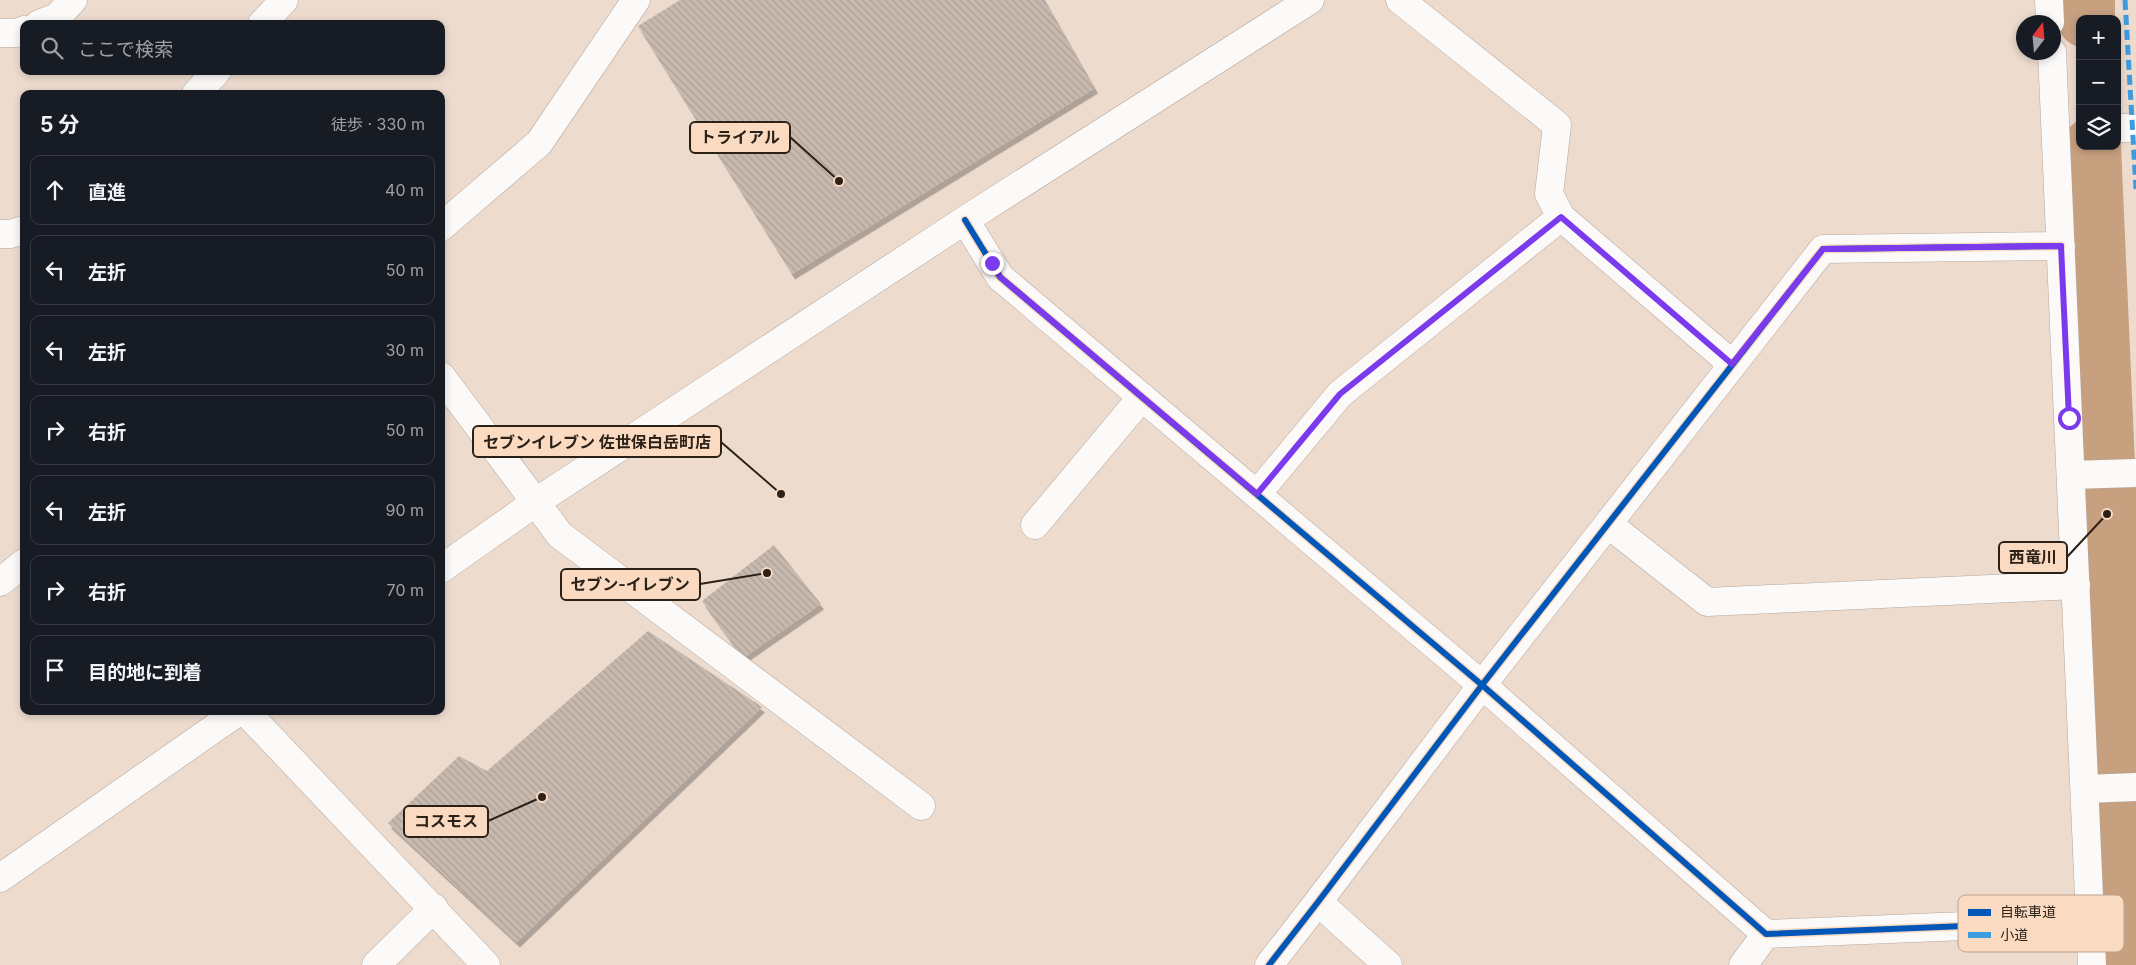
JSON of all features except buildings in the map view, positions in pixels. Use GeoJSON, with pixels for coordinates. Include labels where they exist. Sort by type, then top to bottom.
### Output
{"type":"FeatureCollection","features":[{"type":"Feature","properties":{"kind":"street"},"geometry":{"type":"LineString","coordinates":[[49,20],[57,17],[73,0]]}},
{"type":"Feature","properties":{"kind":"street"},"geometry":{"type":"LineString","coordinates":[[266,20],[284,0]]}},
{"type":"Feature","properties":{"kind":"street"},"geometry":{"type":"LineString","coordinates":[[445,224],[538,143],[636,0]]}},
{"type":"Feature","properties":{"kind":"street"},"geometry":{"type":"LineString","coordinates":[[445,566],[536,502],[965,220],[1310,0]]}},
{"type":"Feature","properties":{"kind":"street"},"geometry":{"type":"LineString","coordinates":[[1400,0],[1557,125],[1549,194],[1561,217],[1732,364]]}},
{"type":"Feature","properties":{"kind":"street"},"geometry":{"type":"LineString","coordinates":[[2049,0],[2050,15]]}},
{"type":"Feature","properties":{"kind":"street"},"geometry":{"type":"LineString","coordinates":[[0,34],[20,32]]}},
{"type":"Feature","properties":{"kind":"street"},"geometry":{"type":"LineString","coordinates":[[2054,60],[2069,129],[2061,246],[2081,475],[2076,586],[2097,788],[2091,895]]}},
{"type":"Feature","properties":{"kind":"street"},"geometry":{"type":"LineString","coordinates":[[200,90],[213,75]]}},
{"type":"Feature","properties":{"kind":"street"},"geometry":{"type":"LineString","coordinates":[[1257,494],[1340,394],[1561,217]]}},
{"type":"Feature","properties":{"kind":"street"},"geometry":{"type":"LineString","coordinates":[[965,220],[1000,277],[1482,685],[1766,934],[1958,926]]}},
{"type":"Feature","properties":{"kind":"street"},"geometry":{"type":"LineString","coordinates":[[0,234],[20,231]]}},
{"type":"Feature","properties":{"kind":"street"},"geometry":{"type":"LineString","coordinates":[[1269,965],[1482,685],[1823,249],[2061,246]]}},
{"type":"Feature","properties":{"kind":"street"},"geometry":{"type":"LineString","coordinates":[[445,381],[560,534],[921,806]]}},
{"type":"Feature","properties":{"kind":"street"},"geometry":{"type":"LineString","coordinates":[[1035,526],[1142,397]]}},
{"type":"Feature","properties":{"kind":"street"},"geometry":{"type":"LineString","coordinates":[[2081,475],[2136,474]]}},
{"type":"Feature","properties":{"kind":"street"},"geometry":{"type":"LineString","coordinates":[[1608,524],[1707,602],[2076,586]]}},
{"type":"Feature","properties":{"kind":"street"},"geometry":{"type":"LineString","coordinates":[[0,582],[20,566]]}},
{"type":"Feature","properties":{"kind":"street"},"geometry":{"type":"LineString","coordinates":[[0,878],[233,715]]}},
{"type":"Feature","properties":{"kind":"street"},"geometry":{"type":"LineString","coordinates":[[250,715],[486,965]]}},
{"type":"Feature","properties":{"kind":"street"},"geometry":{"type":"LineString","coordinates":[[2097,788],[2136,787]]}},
{"type":"Feature","properties":{"kind":"street"},"geometry":{"type":"LineString","coordinates":[[1318,902],[1388,965]]}},
{"type":"Feature","properties":{"kind":"street"},"geometry":{"type":"LineString","coordinates":[[376,965],[434,908]]}},
{"type":"Feature","properties":{"kind":"street"},"geometry":{"type":"LineString","coordinates":[[1743,965],[1766,934]]}},
{"type":"Feature","properties":{"kind":"street"},"geometry":{"type":"LineString","coordinates":[[2091,952],[2092,965]]}},
{"type":"Feature","properties":{"kind":"waterway"},"geometry":{"type":"LineString","coordinates":[[2086,0],[2086,15]]}},
{"type":"Feature","properties":{"kind":"waterway"},"geometry":{"type":"LineString","coordinates":[[2092,150],[2128,965]]}},
{"type":"Feature","properties":{"kind":"marked path"},"geometry":{"type":"LineString","coordinates":[[2125,0],[2136,189]]}},
{"type":"Feature","properties":{"kind":"cycle path"},"geometry":{"type":"LineString","coordinates":[[965,220],[1000,277],[1482,685],[1766,934],[1958,926]]}},
{"type":"Feature","properties":{"kind":"cycle path"},"geometry":{"type":"LineString","coordinates":[[1269,965],[1482,685],[1823,249],[2061,246]]}},
{"type":"Feature","properties":{"kind":"place","name":"トライアル"},"geometry":{"type":"Point","coordinates":[839,181]}},
{"type":"Feature","properties":{"kind":"place","name":"セブンイレブン 佐世保白岳町店"},"geometry":{"type":"Point","coordinates":[781,494]}},
{"type":"Feature","properties":{"kind":"place","name":"西竜川"},"geometry":{"type":"Point","coordinates":[2107,514]}},
{"type":"Feature","properties":{"kind":"place","name":"セブン-イレブン"},"geometry":{"type":"Point","coordinates":[767,573]}},
{"type":"Feature","properties":{"kind":"place","name":"コスモス"},"geometry":{"type":"Point","coordinates":[542,797]}},
{"type":"Feature","properties":{"kind":"route"},"geometry":{"type":"LineString","coordinates":[[992,263],[1000,277],[1257,494],[1340,394],[1561,217],[1732,364],[1823,249],[2061,246],[2069,418]]}}]}
